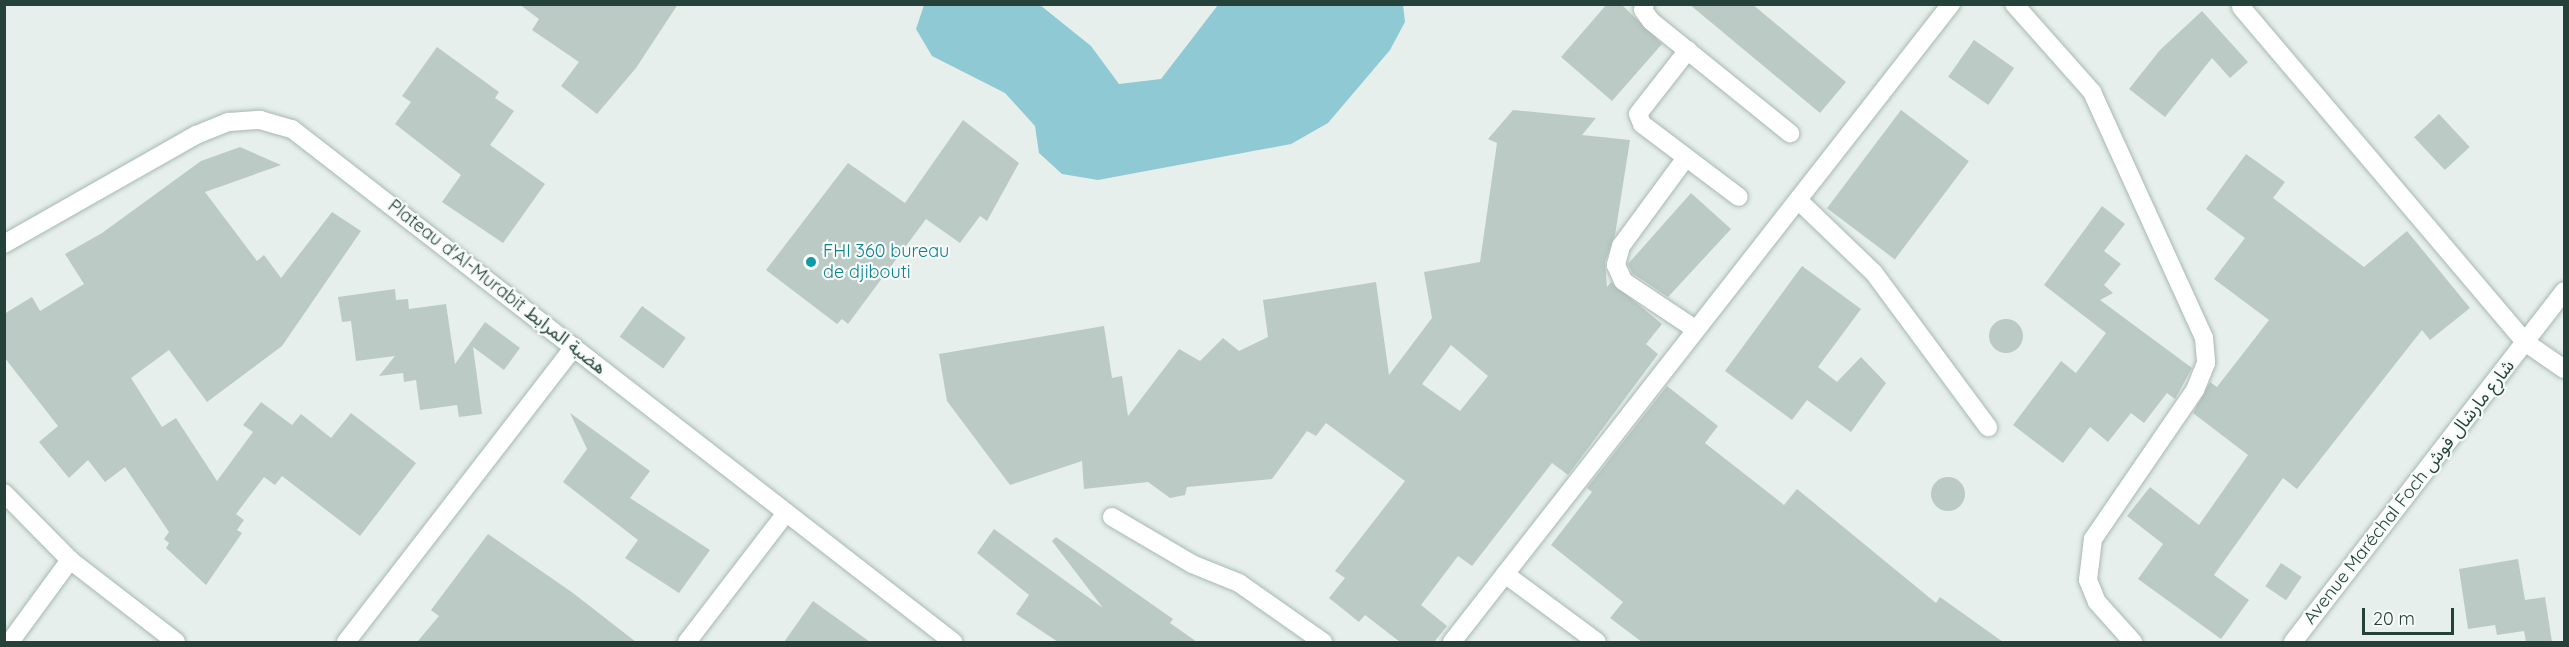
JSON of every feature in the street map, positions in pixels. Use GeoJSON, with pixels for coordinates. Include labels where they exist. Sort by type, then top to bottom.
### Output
{"type":"FeatureCollection","features":[{"type":"Feature","properties":{"kind":"street"},"geometry":{"type":"LineString","coordinates":[[1645,4],[1643,10],[1651,21],[1790,133]]}},
{"type":"Feature","properties":{"kind":"street"},"geometry":{"type":"LineString","coordinates":[[1452,642],[1951,4]]}},
{"type":"Feature","properties":{"kind":"street"},"geometry":{"type":"LineString","coordinates":[[2014,4],[2092,92],[2204,338],[2206,363],[2195,390],[2092,539],[2088,580],[2097,603],[2133,642]]}},
{"type":"Feature","properties":{"kind":"street"},"geometry":{"type":"LineString","coordinates":[[2241,7],[2525,342],[2565,369]]}},
{"type":"Feature","properties":{"kind":"street"},"geometry":{"type":"LineString","coordinates":[[1688,50],[1638,114],[1642,124],[1685,159],[1738,197]]}},
{"type":"Feature","properties":{"kind":"street","name":"Plateau d'Al-Murabit هضبة المرابط"},"geometry":{"type":"LineString","coordinates":[[4,244],[196,135],[229,123],[260,120],[292,129],[953,642]]}},
{"type":"Feature","properties":{"kind":"street"},"geometry":{"type":"LineString","coordinates":[[1685,159],[1621,246],[1616,265],[1623,280],[1695,329]]}},
{"type":"Feature","properties":{"kind":"street"},"geometry":{"type":"LineString","coordinates":[[1798,200],[1874,273],[1988,427]]}},
{"type":"Feature","properties":{"kind":"street","name":"Avenue Maréchal Foch شارع مارشال فوش"},"geometry":{"type":"LineString","coordinates":[[2293,642],[2565,291]]}},
{"type":"Feature","properties":{"kind":"street"},"geometry":{"type":"LineString","coordinates":[[346,642],[574,347]]}},
{"type":"Feature","properties":{"kind":"street"},"geometry":{"type":"LineString","coordinates":[[4,493],[70,560],[176,642]]}},
{"type":"Feature","properties":{"kind":"street"},"geometry":{"type":"LineString","coordinates":[[687,642],[786,513]]}},
{"type":"Feature","properties":{"kind":"street"},"geometry":{"type":"LineString","coordinates":[[1112,517],[1192,564],[1239,583],[1323,642]]}},
{"type":"Feature","properties":{"kind":"street"},"geometry":{"type":"LineString","coordinates":[[10,642],[70,560]]}},
{"type":"Feature","properties":{"kind":"street"},"geometry":{"type":"LineString","coordinates":[[1505,574],[1597,642]]}},
{"type":"Feature","properties":{"kind":"water"},"geometry":{"type":"Polygon","coordinates":[[[924,5],[1040,5],[1091,46],[1119,84],[1161,79],[1218,5],[1403,5],[1405,22],[1390,50],[1328,123],[1291,144],[1098,180],[1062,174],[1039,153],[1035,126],[1005,93],[932,56],[916,29],[924,5]]]}},
{"type":"Feature","properties":{"kind":"building"},"geometry":{"type":"Polygon","coordinates":[[[519,4],[678,4],[636,68],[597,114],[561,86],[579,62],[532,30],[539,19],[519,4]]]}},
{"type":"Feature","properties":{"kind":"building"},"geometry":{"type":"Polygon","coordinates":[[[1607,4],[1621,4],[1662,44],[1612,101],[1561,57],[1607,4]]]}},
{"type":"Feature","properties":{"kind":"building"},"geometry":{"type":"Polygon","coordinates":[[[1689,4],[1752,4],[1846,82],[1820,113],[1689,4]]]}},
{"type":"Feature","properties":{"kind":"building"},"geometry":{"type":"Polygon","coordinates":[[[2202,11],[2248,62],[2230,78],[2212,58],[2165,117],[2129,89],[2160,50],[2202,11]]]}},
{"type":"Feature","properties":{"kind":"building"},"geometry":{"type":"Polygon","coordinates":[[[1974,40],[2014,68],[1988,105],[1948,77],[1974,40]]]}},
{"type":"Feature","properties":{"kind":"building"},"geometry":{"type":"Polygon","coordinates":[[[437,47],[499,92],[495,98],[514,111],[490,145],[545,184],[503,243],[442,202],[461,175],[395,124],[411,102],[402,96],[437,47]]]}},
{"type":"Feature","properties":{"kind":"building"},"geometry":{"type":"Polygon","coordinates":[[[1513,110],[1596,118],[1582,135],[1630,140],[1615,235],[1605,262],[1607,287],[1611,282],[1662,324],[1646,344],[1658,354],[1568,475],[1552,463],[1472,566],[1458,556],[1421,605],[1447,626],[1434,642],[1400,642],[1365,615],[1359,622],[1329,598],[1345,578],[1335,571],[1405,481],[1326,423],[1316,436],[1307,431],[1272,479],[1187,487],[1185,495],[1170,498],[1148,482],[1084,489],[1082,461],[1010,485],[947,401],[939,354],[1104,326],[1112,378],[1122,376],[1128,416],[1179,349],[1200,361],[1223,338],[1239,351],[1268,337],[1263,300],[1376,282],[1389,375],[1432,318],[1424,272],[1480,262],[1497,143],[1488,139],[1513,110]],[[1451,345],[1422,384],[1460,411],[1488,376],[1451,345]]]}},
{"type":"Feature","properties":{"kind":"building"},"geometry":{"type":"Polygon","coordinates":[[[1901,110],[1969,161],[1895,259],[1827,208],[1901,110]]]}},
{"type":"Feature","properties":{"kind":"building"},"geometry":{"type":"Polygon","coordinates":[[[2439,114],[2470,147],[2445,170],[2414,137],[2439,114]]]}},
{"type":"Feature","properties":{"kind":"building"},"geometry":{"type":"Polygon","coordinates":[[[963,120],[1019,163],[987,221],[980,216],[960,243],[926,219],[848,324],[842,319],[837,324],[766,270],[848,163],[905,203],[963,120]]]}},
{"type":"Feature","properties":{"kind":"building"},"geometry":{"type":"Polygon","coordinates":[[[240,147],[281,165],[205,192],[257,261],[264,255],[281,278],[332,212],[361,231],[282,346],[207,402],[169,350],[131,378],[162,427],[176,418],[217,481],[253,432],[243,425],[261,402],[292,425],[301,414],[331,438],[351,413],[416,463],[360,536],[282,476],[275,485],[264,477],[236,514],[244,520],[237,530],[242,533],[206,585],[166,548],[169,543],[164,539],[169,532],[125,467],[105,482],[88,460],[69,478],[39,442],[58,426],[4,357],[4,314],[32,297],[40,311],[84,284],[65,254],[102,233],[201,161],[240,147]]]}},
{"type":"Feature","properties":{"kind":"building"},"geometry":{"type":"Polygon","coordinates":[[[2246,154],[2285,182],[2273,198],[2364,267],[2407,231],[2470,308],[2430,340],[2422,330],[2297,489],[2283,478],[2214,575],[2249,600],[2221,639],[2138,579],[2163,544],[2127,516],[2150,487],[2199,525],[2248,455],[2193,413],[2210,382],[2217,387],[2269,320],[2214,279],[2245,238],[2206,209],[2246,154]]]}},
{"type":"Feature","properties":{"kind":"building"},"geometry":{"type":"Polygon","coordinates":[[[1691,193],[1731,229],[1668,297],[1632,273],[1628,264],[1691,193]]]}},
{"type":"Feature","properties":{"kind":"building"},"geometry":{"type":"Polygon","coordinates":[[[2102,206],[2125,224],[2104,251],[2121,264],[2104,285],[2113,293],[2100,300],[2192,368],[2175,399],[2167,393],[2144,423],[2131,413],[2108,442],[2090,427],[2063,463],[2013,425],[2061,361],[2076,373],[2106,333],[2044,285],[2102,206]]]}},
{"type":"Feature","properties":{"kind":"building"},"geometry":{"type":"Polygon","coordinates":[[[1802,266],[1861,309],[1818,367],[1837,382],[1861,357],[1886,383],[1851,432],[1807,400],[1792,420],[1725,371],[1802,266]]]}},
{"type":"Feature","properties":{"kind":"building"},"geometry":{"type":"Polygon","coordinates":[[[395,289],[396,300],[408,299],[409,309],[446,304],[455,364],[485,322],[520,348],[504,370],[473,347],[482,414],[459,417],[457,405],[420,410],[416,380],[404,382],[403,373],[379,376],[395,356],[356,361],[351,321],[342,322],[338,297],[395,289]]]}},
{"type":"Feature","properties":{"kind":"building"},"geometry":{"type":"Polygon","coordinates":[[[642,306],[686,338],[663,368],[620,337],[642,306]]]}},
{"type":"Feature","properties":{"kind":"building"},"geometry":{"type":"Polygon","coordinates":[[[2006,319],[2018,324],[2023,336],[2018,348],[2006,353],[1994,348],[1989,336],[1994,324],[2006,319]]]}},
{"type":"Feature","properties":{"kind":"building"},"geometry":{"type":"Polygon","coordinates":[[[1667,386],[1718,426],[1705,443],[1784,505],[1797,489],[1936,603],[1940,597],[2003,642],[1642,642],[1610,618],[1623,602],[1551,545],[1592,492],[1587,488],[1667,386]]]}},
{"type":"Feature","properties":{"kind":"building"},"geometry":{"type":"Polygon","coordinates":[[[570,413],[650,471],[630,498],[710,550],[679,593],[625,558],[638,540],[563,482],[587,449],[570,413]]]}},
{"type":"Feature","properties":{"kind":"building"},"geometry":{"type":"Polygon","coordinates":[[[1948,477],[1960,482],[1965,494],[1960,506],[1948,511],[1936,506],[1931,494],[1936,482],[1948,477]]]}},
{"type":"Feature","properties":{"kind":"building"},"geometry":{"type":"Polygon","coordinates":[[[994,529],[1103,608],[1052,541],[1056,537],[1173,619],[1170,623],[1197,642],[1058,642],[1016,614],[1029,595],[977,553],[994,529]]]}},
{"type":"Feature","properties":{"kind":"building"},"geometry":{"type":"Polygon","coordinates":[[[488,534],[573,593],[636,642],[417,642],[439,616],[431,610],[488,534]]]}},
{"type":"Feature","properties":{"kind":"building"},"geometry":{"type":"Polygon","coordinates":[[[2518,559],[2525,600],[2545,597],[2552,642],[2526,642],[2524,631],[2497,635],[2495,625],[2468,629],[2459,569],[2518,559]]]}},
{"type":"Feature","properties":{"kind":"building"},"geometry":{"type":"Polygon","coordinates":[[[2281,563],[2302,577],[2286,600],[2265,586],[2281,563]]]}},
{"type":"Feature","properties":{"kind":"building"},"geometry":{"type":"Polygon","coordinates":[[[813,601],[870,642],[784,642],[813,601]]]}},
{"type":"Feature","properties":{"kind":"place","name":"FHI 360 bureau de djibouti"},"geometry":{"type":"Point","coordinates":[811,262]}}]}
